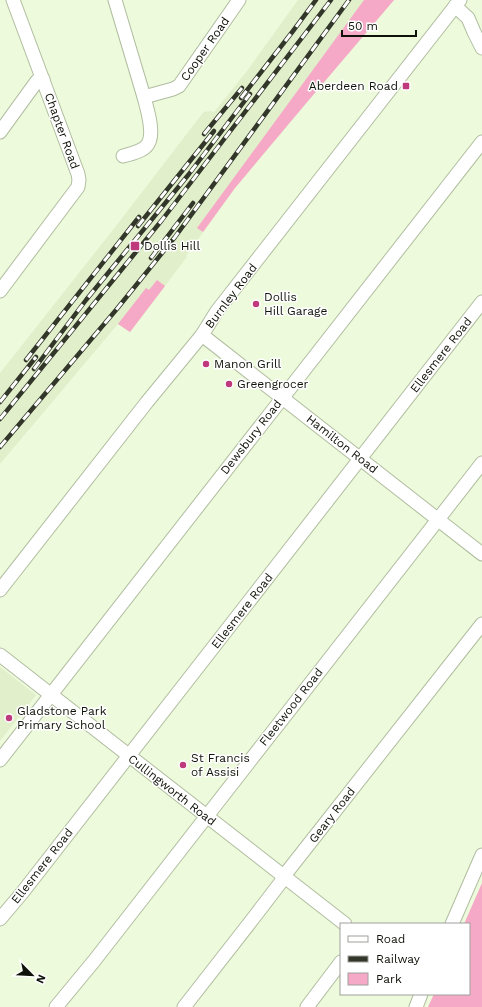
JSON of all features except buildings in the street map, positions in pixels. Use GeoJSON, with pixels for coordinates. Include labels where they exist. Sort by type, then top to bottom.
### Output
{"type":"FeatureCollection","features":[{"type":"Feature","properties":{"kind":"street","name":"Chapter Road"},"geometry":{"type":"LineString","coordinates":[[0,291],[78,187],[79,180],[13,0]]}},
{"type":"Feature","properties":{"kind":"street"},"geometry":{"type":"LineString","coordinates":[[115,0],[150,120],[150,138],[148,145],[143,149],[123,156]]}},
{"type":"Feature","properties":{"kind":"street","name":"Cooper Road"},"geometry":{"type":"LineString","coordinates":[[144,97],[173,90],[179,86],[239,0]]}},
{"type":"Feature","properties":{"kind":"street"},"geometry":{"type":"LineString","coordinates":[[458,3],[468,18],[482,48]]}},
{"type":"Feature","properties":{"kind":"street","name":"Burnley Road"},"geometry":{"type":"LineString","coordinates":[[0,590],[202,335],[218,311],[458,3]]}},
{"type":"Feature","properties":{"kind":"street"},"geometry":{"type":"LineString","coordinates":[[0,132],[37,81],[43,79]]}},
{"type":"Feature","properties":{"kind":"street","name":"Dewsbury Road"},"geometry":{"type":"LineString","coordinates":[[0,760],[482,142]]}},
{"type":"Feature","properties":{"kind":"street","name":"Ellesmere Road"},"geometry":{"type":"LineString","coordinates":[[0,919],[22,893],[482,302]]}},
{"type":"Feature","properties":{"kind":"street","name":"Hamilton Road"},"geometry":{"type":"LineString","coordinates":[[202,335],[482,554]]}},
{"type":"Feature","properties":{"kind":"street","name":"Fleetwood Road"},"geometry":{"type":"LineString","coordinates":[[56,1007],[207,817],[482,463]]}},
{"type":"Feature","properties":{"kind":"street","name":"Geary Road"},"geometry":{"type":"LineString","coordinates":[[184,1007],[482,624]]}},
{"type":"Feature","properties":{"kind":"street","name":"Cullingworth Road"},"geometry":{"type":"LineString","coordinates":[[0,655],[344,923]]}},
{"type":"Feature","properties":{"kind":"street"},"geometry":{"type":"LineString","coordinates":[[452,923],[482,855]]}},
{"type":"Feature","properties":{"kind":"street"},"geometry":{"type":"LineString","coordinates":[[307,1007],[340,963]]}},
{"type":"Feature","properties":{"kind":"street"},"geometry":{"type":"LineString","coordinates":[[416,1007],[421,995]]}},
{"type":"Feature","properties":{"kind":"shaded area"},"geometry":{"type":"Polygon","coordinates":[[[298,0],[394,0],[235,188],[186,256],[187,257],[130,332],[118,324],[0,464],[0,373],[202,114],[204,112],[214,112],[247,71],[298,0]]]}},
{"type":"Feature","properties":{"kind":"shaded area","name":"Gladstone Park Primary School"},"geometry":{"type":"Polygon","coordinates":[[[0,667],[36,695],[0,741],[0,667]]]}},
{"type":"Feature","properties":{"kind":"green space"},"geometry":{"type":"Polygon","coordinates":[[[364,0],[394,0],[235,188],[203,232],[197,228],[364,0]]]}},
{"type":"Feature","properties":{"kind":"green space"},"geometry":{"type":"Polygon","coordinates":[[[157,280],[165,286],[130,332],[118,324],[146,288],[149,290],[157,280]]]}},
{"type":"Feature","properties":{"kind":"green space"},"geometry":{"type":"Polygon","coordinates":[[[482,883],[482,1007],[428,1007],[434,995],[470,995],[470,923],[464,923],[482,883]]]}},
{"type":"Feature","properties":{"kind":"railway"},"geometry":{"type":"LineString","coordinates":[[241,98],[316,0]]}},
{"type":"Feature","properties":{"kind":"railway"},"geometry":{"type":"LineString","coordinates":[[0,419],[162,220],[331,0]]}},
{"type":"Feature","properties":{"kind":"railway"},"geometry":{"type":"LineString","coordinates":[[0,447],[116,310],[175,237],[349,0]]}},
{"type":"Feature","properties":{"kind":"railway"},"geometry":{"type":"LineString","coordinates":[[204,134],[242,88]]}},
{"type":"Feature","properties":{"kind":"railway"},"geometry":{"type":"LineString","coordinates":[[34,369],[86,300],[189,174],[250,94]]}},
{"type":"Feature","properties":{"kind":"railway"},"geometry":{"type":"LineString","coordinates":[[138,226],[214,131]]}},
{"type":"Feature","properties":{"kind":"railway"},"geometry":{"type":"LineString","coordinates":[[151,258],[193,203]]}},
{"type":"Feature","properties":{"kind":"railway"},"geometry":{"type":"LineString","coordinates":[[26,360],[139,217]]}},
{"type":"Feature","properties":{"kind":"railway"},"geometry":{"type":"LineString","coordinates":[[0,402],[36,357]]}},
{"type":"Feature","properties":{"kind":"place","name":"Aberdeen Road"},"geometry":{"type":"Point","coordinates":[406,86]}},
{"type":"Feature","properties":{"kind":"place","name":"Dollis Hill"},"geometry":{"type":"Point","coordinates":[135,246]}},
{"type":"Feature","properties":{"kind":"place","name":"Dollis Hill Garage"},"geometry":{"type":"Point","coordinates":[256,304]}},
{"type":"Feature","properties":{"kind":"place","name":"Manon Grill"},"geometry":{"type":"Point","coordinates":[206,364]}},
{"type":"Feature","properties":{"kind":"place","name":"Greengrocer"},"geometry":{"type":"Point","coordinates":[229,384]}},
{"type":"Feature","properties":{"kind":"place","name":"Gladstone Park Primary School"},"geometry":{"type":"Point","coordinates":[9,718]}},
{"type":"Feature","properties":{"kind":"place","name":"St Francis of Assisi"},"geometry":{"type":"Point","coordinates":[183,765]}}]}
